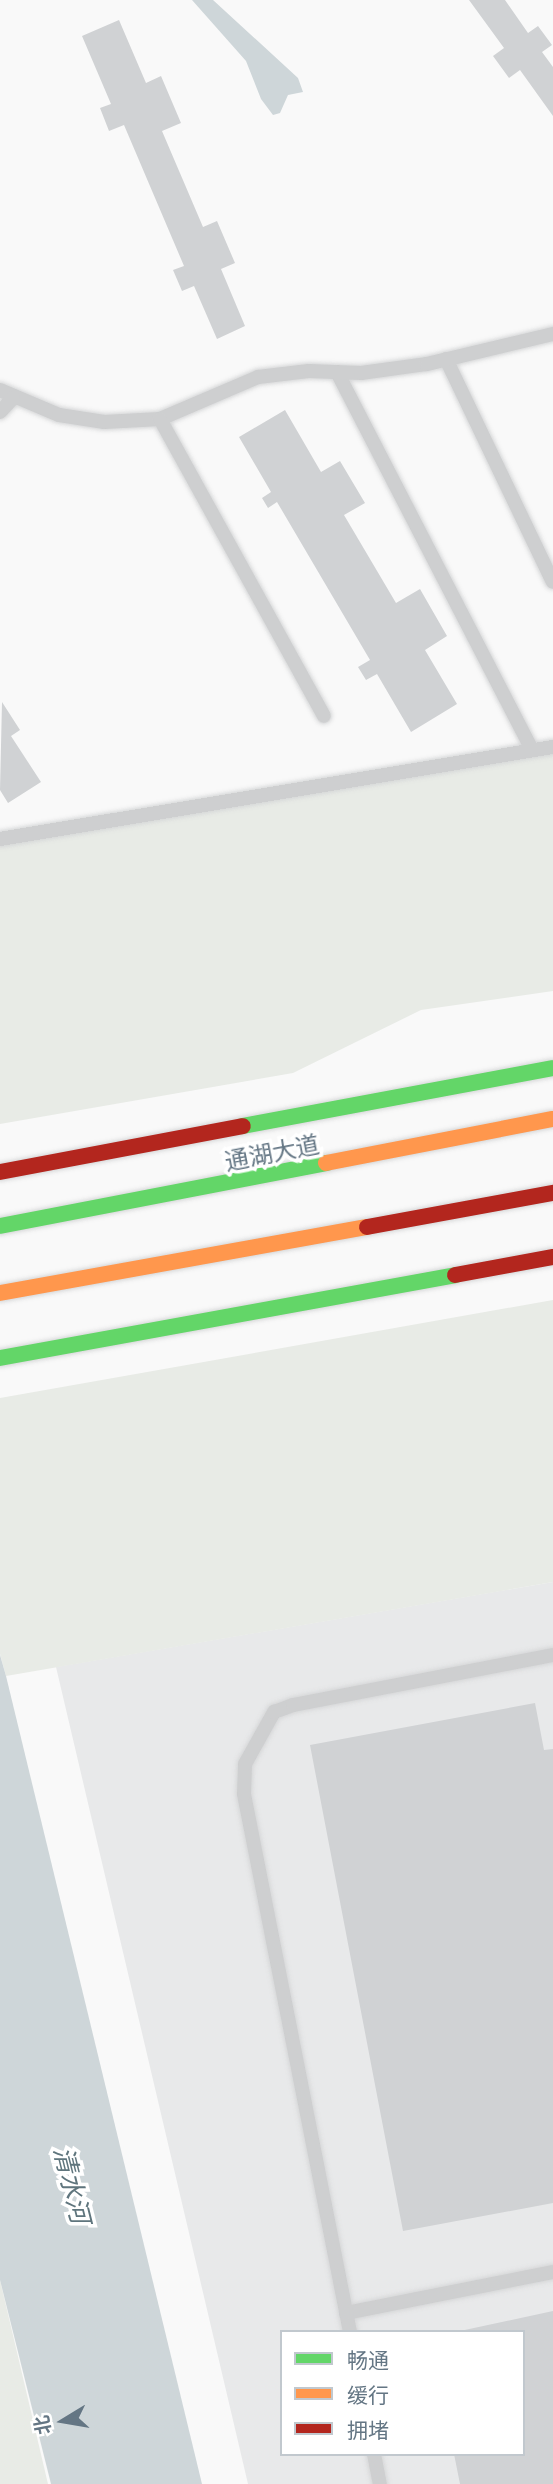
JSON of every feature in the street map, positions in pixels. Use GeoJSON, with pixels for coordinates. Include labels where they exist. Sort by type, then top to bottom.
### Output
{"type":"FeatureCollection","features":[{"type":"Feature","properties":{"kind":"main road"},"geometry":{"type":"LineString","coordinates":[[0,1172],[553,1068]]}},
{"type":"Feature","properties":{"kind":"main road","name":"通湖大道"},"geometry":{"type":"LineString","coordinates":[[0,1226],[148,1200],[553,1119]]}},
{"type":"Feature","properties":{"kind":"main road"},"geometry":{"type":"LineString","coordinates":[[0,1293],[535,1196],[553,1196]]}},
{"type":"Feature","properties":{"kind":"main road"},"geometry":{"type":"LineString","coordinates":[[6,1357],[553,1257]]}},
{"type":"Feature","properties":{"kind":"lane"},"geometry":{"type":"LineString","coordinates":[[0,390],[13,398],[59,415],[104,422],[160,419],[258,377],[361,373],[446,359],[553,334]]}},
{"type":"Feature","properties":{"kind":"lane"},"geometry":{"type":"LineString","coordinates":[[446,359],[553,582]]}},
{"type":"Feature","properties":{"kind":"lane"},"geometry":{"type":"LineString","coordinates":[[337,372],[532,750]]}},
{"type":"Feature","properties":{"kind":"lane"},"geometry":{"type":"LineString","coordinates":[[0,412],[13,398]]}},
{"type":"Feature","properties":{"kind":"lane"},"geometry":{"type":"LineString","coordinates":[[160,419],[324,716]]}},
{"type":"Feature","properties":{"kind":"lane"},"geometry":{"type":"LineString","coordinates":[[0,839],[553,747]]}},
{"type":"Feature","properties":{"kind":"lane"},"geometry":{"type":"LineString","coordinates":[[350,2330],[244,1794],[244,1764],[274,1712],[293,1704],[553,1655]]}},
{"type":"Feature","properties":{"kind":"lane"},"geometry":{"type":"LineString","coordinates":[[346,2314],[553,2272]]}},
{"type":"Feature","properties":{"kind":"lane"},"geometry":{"type":"LineString","coordinates":[[374,2456],[380,2484]]}},
{"type":"Feature","properties":{"kind":"shaded area"},"geometry":{"type":"Polygon","coordinates":[[[553,743],[553,991],[421,1010],[293,1073],[0,1124],[0,846],[553,743]]]}},
{"type":"Feature","properties":{"kind":"shaded area"},"geometry":{"type":"Polygon","coordinates":[[[553,1300],[553,1582],[6,1676],[0,1654],[0,1398],[553,1300]]]}},
{"type":"Feature","properties":{"kind":"shaded area"},"geometry":{"type":"Polygon","coordinates":[[[553,1582],[553,2484],[248,2484],[56,1667],[553,1582]]]}},
{"type":"Feature","properties":{"kind":"shaded area"},"geometry":{"type":"Polygon","coordinates":[[[0,2280],[48,2484],[0,2484],[0,2280]]]}},
{"type":"Feature","properties":{"kind":"water"},"geometry":{"type":"Polygon","coordinates":[[[192,0],[213,0],[298,78],[303,92],[288,95],[280,113],[273,115],[261,99],[246,61],[192,0]]]}},
{"type":"Feature","properties":{"kind":"water","name":"清水河"},"geometry":{"type":"Polygon","coordinates":[[[0,1655],[202,2484],[51,2484],[0,2280],[0,1655]]]}},
{"type":"Feature","properties":{"kind":"building"},"geometry":{"type":"Polygon","coordinates":[[[469,0],[505,0],[528,33],[538,26],[552,45],[542,52],[553,67],[553,116],[520,70],[509,78],[493,56],[504,48],[469,0]]]}},
{"type":"Feature","properties":{"kind":"building"},"geometry":{"type":"Polygon","coordinates":[[[119,20],[146,83],[161,76],[181,123],[162,131],[203,227],[217,221],[235,263],[221,269],[245,326],[217,339],[194,286],[182,291],[173,270],[184,266],[124,125],[109,131],[100,108],[111,104],[82,36],[119,20]]]}},
{"type":"Feature","properties":{"kind":"building"},"geometry":{"type":"Polygon","coordinates":[[[285,410],[321,472],[340,461],[365,503],[344,515],[396,603],[420,589],[447,636],[425,650],[457,704],[411,732],[377,674],[366,680],[358,667],[370,660],[277,502],[268,508],[262,498],[271,492],[239,437],[285,410]]]}},
{"type":"Feature","properties":{"kind":"building"},"geometry":{"type":"Polygon","coordinates":[[[2,702],[20,730],[11,736],[41,782],[8,803],[0,790],[2,702]]]}},
{"type":"Feature","properties":{"kind":"building"},"geometry":{"type":"Polygon","coordinates":[[[535,1703],[544,1750],[553,1749],[553,2203],[403,2231],[310,1745],[535,1703]]]}},
{"type":"Feature","properties":{"kind":"building"},"geometry":{"type":"Polygon","coordinates":[[[553,2311],[553,2484],[460,2484],[454,2456],[525,2456],[525,2330],[465,2330],[553,2311]]]}},
{"type":"Feature","properties":{"kind":"traffic: fast"},"geometry":{"type":"LineString","coordinates":[[243,1126],[553,1068]]}},
{"type":"Feature","properties":{"kind":"traffic: fast"},"geometry":{"type":"LineString","coordinates":[[0,1226],[326,1163]]}},
{"type":"Feature","properties":{"kind":"traffic: fast"},"geometry":{"type":"LineString","coordinates":[[0,1358],[455,1275]]}},
{"type":"Feature","properties":{"kind":"traffic: slow"},"geometry":{"type":"LineString","coordinates":[[326,1163],[553,1119]]}},
{"type":"Feature","properties":{"kind":"traffic: slow"},"geometry":{"type":"LineString","coordinates":[[0,1293],[367,1227]]}},
{"type":"Feature","properties":{"kind":"traffic: jam"},"geometry":{"type":"LineString","coordinates":[[0,1172],[243,1126]]}},
{"type":"Feature","properties":{"kind":"traffic: jam"},"geometry":{"type":"LineString","coordinates":[[367,1227],[553,1193]]}},
{"type":"Feature","properties":{"kind":"traffic: jam"},"geometry":{"type":"LineString","coordinates":[[455,1275],[553,1257]]}}]}
